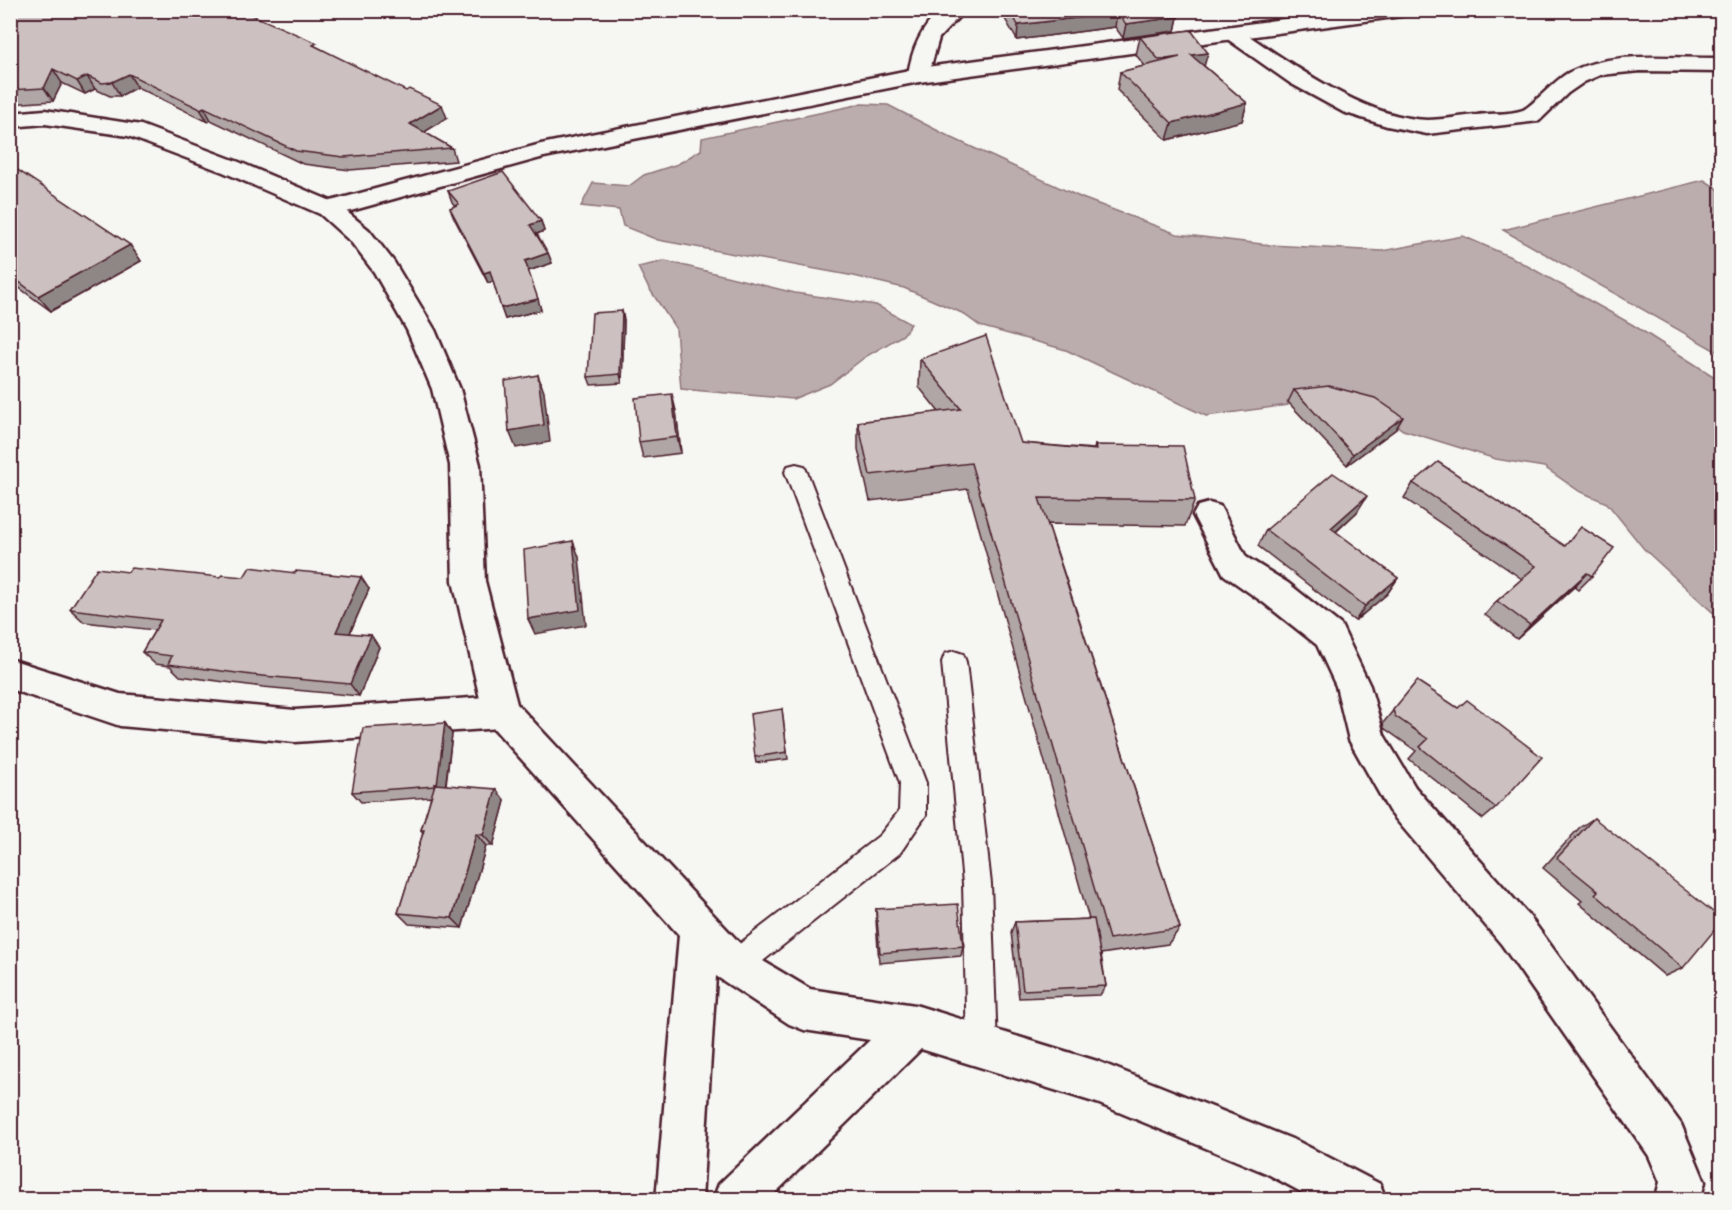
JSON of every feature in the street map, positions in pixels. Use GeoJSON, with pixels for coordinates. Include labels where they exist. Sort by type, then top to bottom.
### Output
{"type":"FeatureCollection","features":[{"type":"Feature","properties":{"kind":"main road"},"geometry":{"type":"LineString","coordinates":[[919,75],[922,52],[933,29],[955,10]]}},
{"type":"Feature","properties":{"kind":"main road"},"geometry":{"type":"LineString","coordinates":[[329,208],[541,151],[919,75],[1401,10]]}},
{"type":"Feature","properties":{"kind":"main road"},"geometry":{"type":"LineString","coordinates":[[1233,34],[1298,78],[1351,107],[1395,121],[1427,127],[1531,116],[1570,81],[1596,70],[1633,66],[1722,65]]}},
{"type":"Feature","properties":{"kind":"main road"},"geometry":{"type":"LineString","coordinates":[[10,120],[45,117],[133,130],[231,167],[329,208],[360,236],[386,268],[421,330],[446,389],[465,465],[469,581],[501,712],[734,966],[804,1009],[915,1026],[1097,1082],[1281,1158],[1364,1200]]}},
{"type":"Feature","properties":{"kind":"main road"},"geometry":{"type":"LineString","coordinates":[[1209,515],[1235,566],[1276,593],[1329,635],[1353,686],[1367,740],[1402,799],[1516,931],[1665,1140],[1683,1182],[1677,1200]]}},
{"type":"Feature","properties":{"kind":"main road"},"geometry":{"type":"LineString","coordinates":[[10,674],[120,710],[295,726],[501,712]]}},
{"type":"Feature","properties":{"kind":"main road"},"geometry":{"type":"LineString","coordinates":[[679,1200],[699,930]]}},
{"type":"Feature","properties":{"kind":"main road"},"geometry":{"type":"LineString","coordinates":[[735,1200],[915,1026]]}},
{"type":"Feature","properties":{"kind":"lane"},"geometry":{"type":"LineString","coordinates":[[734,966],[890,844],[912,815],[914,783],[796,472]]}},
{"type":"Feature","properties":{"kind":"lane"},"geometry":{"type":"LineString","coordinates":[[954,662],[977,884],[982,1047]]}},
{"type":"Feature","properties":{"kind":"shaded area"},"geometry":{"type":"Polygon","coordinates":[[[861,104],[888,105],[950,137],[1082,198],[1177,234],[1270,245],[1382,251],[1463,236],[1513,258],[1633,325],[1721,381],[1721,620],[1644,549],[1607,503],[1579,491],[1544,467],[1496,459],[1403,430],[1370,407],[1324,397],[1287,401],[1288,405],[1206,416],[1066,350],[980,326],[962,313],[904,288],[854,276],[658,240],[623,226],[619,210],[581,206],[593,183],[629,186],[644,175],[678,164],[701,150],[702,138],[861,104]]]}},
{"type":"Feature","properties":{"kind":"shaded area"},"geometry":{"type":"Polygon","coordinates":[[[1704,180],[1721,191],[1721,354],[1503,230],[1704,180]]]}},
{"type":"Feature","properties":{"kind":"shaded area"},"geometry":{"type":"Polygon","coordinates":[[[665,261],[795,293],[876,305],[911,324],[903,335],[865,357],[830,384],[793,399],[681,389],[676,329],[638,267],[665,261]]]}},
{"type":"Feature","properties":{"kind":"building"},"geometry":{"type":"Polygon","coordinates":[[[10,10],[240,10],[317,43],[313,45],[406,91],[409,89],[442,105],[410,124],[452,148],[344,157],[296,151],[204,107],[200,109],[129,74],[112,82],[102,83],[87,76],[77,81],[53,69],[44,88],[10,90],[10,10]]]}},
{"type":"Feature","properties":{"kind":"building"},"geometry":{"type":"Polygon","coordinates":[[[1010,10],[1173,10],[1178,17],[1126,24],[1117,13],[1018,25],[1010,10]]]}},
{"type":"Feature","properties":{"kind":"building"},"geometry":{"type":"Polygon","coordinates":[[[1191,30],[1208,53],[1191,55],[1247,103],[1172,123],[1120,72],[1180,57],[1159,60],[1140,37],[1191,30]]]}},
{"type":"Feature","properties":{"kind":"building"},"geometry":{"type":"Polygon","coordinates":[[[10,165],[130,245],[38,296],[10,275],[10,165]]]}},
{"type":"Feature","properties":{"kind":"building"},"geometry":{"type":"Polygon","coordinates":[[[503,172],[541,221],[530,225],[548,253],[525,261],[538,299],[501,308],[490,271],[484,273],[450,208],[459,204],[448,191],[503,172]]]}},
{"type":"Feature","properties":{"kind":"building"},"geometry":{"type":"Polygon","coordinates":[[[622,311],[620,374],[588,377],[592,313],[622,311]]]}},
{"type":"Feature","properties":{"kind":"building"},"geometry":{"type":"Polygon","coordinates":[[[986,336],[1021,443],[1096,450],[1095,445],[1183,446],[1195,500],[1039,498],[1180,928],[1109,939],[971,463],[870,475],[858,422],[961,409],[920,359],[986,336]]]}},
{"type":"Feature","properties":{"kind":"building"},"geometry":{"type":"Polygon","coordinates":[[[538,375],[544,425],[509,431],[505,381],[538,375]]]}},
{"type":"Feature","properties":{"kind":"building"},"geometry":{"type":"Polygon","coordinates":[[[1329,386],[1375,398],[1403,417],[1353,454],[1294,390],[1329,386]]]}},
{"type":"Feature","properties":{"kind":"building"},"geometry":{"type":"Polygon","coordinates":[[[672,394],[677,437],[639,442],[635,398],[672,394]]]}},
{"type":"Feature","properties":{"kind":"building"},"geometry":{"type":"Polygon","coordinates":[[[1438,462],[1565,546],[1581,527],[1614,548],[1592,576],[1587,573],[1530,625],[1497,601],[1536,566],[1413,483],[1438,462]]]}},
{"type":"Feature","properties":{"kind":"building"},"geometry":{"type":"Polygon","coordinates":[[[1333,473],[1367,496],[1331,528],[1398,578],[1365,606],[1266,530],[1333,473]]]}},
{"type":"Feature","properties":{"kind":"building"},"geometry":{"type":"Polygon","coordinates":[[[573,541],[580,610],[528,619],[524,550],[573,541]]]}},
{"type":"Feature","properties":{"kind":"building"},"geometry":{"type":"Polygon","coordinates":[[[250,567],[295,573],[296,571],[361,577],[336,632],[371,635],[350,684],[168,664],[172,656],[142,652],[161,620],[70,609],[97,568],[128,572],[131,568],[220,577],[222,575],[244,577],[250,567]]]}},
{"type":"Feature","properties":{"kind":"building"},"geometry":{"type":"Polygon","coordinates":[[[1417,681],[1458,708],[1467,700],[1542,757],[1496,808],[1420,747],[1428,739],[1395,716],[1393,710],[1417,681]]]}},
{"type":"Feature","properties":{"kind":"building"},"geometry":{"type":"Polygon","coordinates":[[[782,709],[787,752],[755,757],[750,714],[782,709]]]}},
{"type":"Feature","properties":{"kind":"building"},"geometry":{"type":"Polygon","coordinates":[[[445,723],[437,785],[352,792],[363,728],[445,723]]]}},
{"type":"Feature","properties":{"kind":"building"},"geometry":{"type":"Polygon","coordinates":[[[435,784],[496,789],[483,835],[476,834],[452,918],[398,913],[424,830],[421,830],[435,784]]]}},
{"type":"Feature","properties":{"kind":"building"},"geometry":{"type":"Polygon","coordinates":[[[1594,818],[1722,919],[1683,968],[1595,894],[1598,891],[1557,858],[1594,818]]]}},
{"type":"Feature","properties":{"kind":"building"},"geometry":{"type":"Polygon","coordinates":[[[958,904],[963,946],[880,953],[876,909],[958,904]]]}},
{"type":"Feature","properties":{"kind":"building"},"geometry":{"type":"Polygon","coordinates":[[[1094,919],[1106,986],[1023,990],[1015,922],[1094,919]]]}}]}
